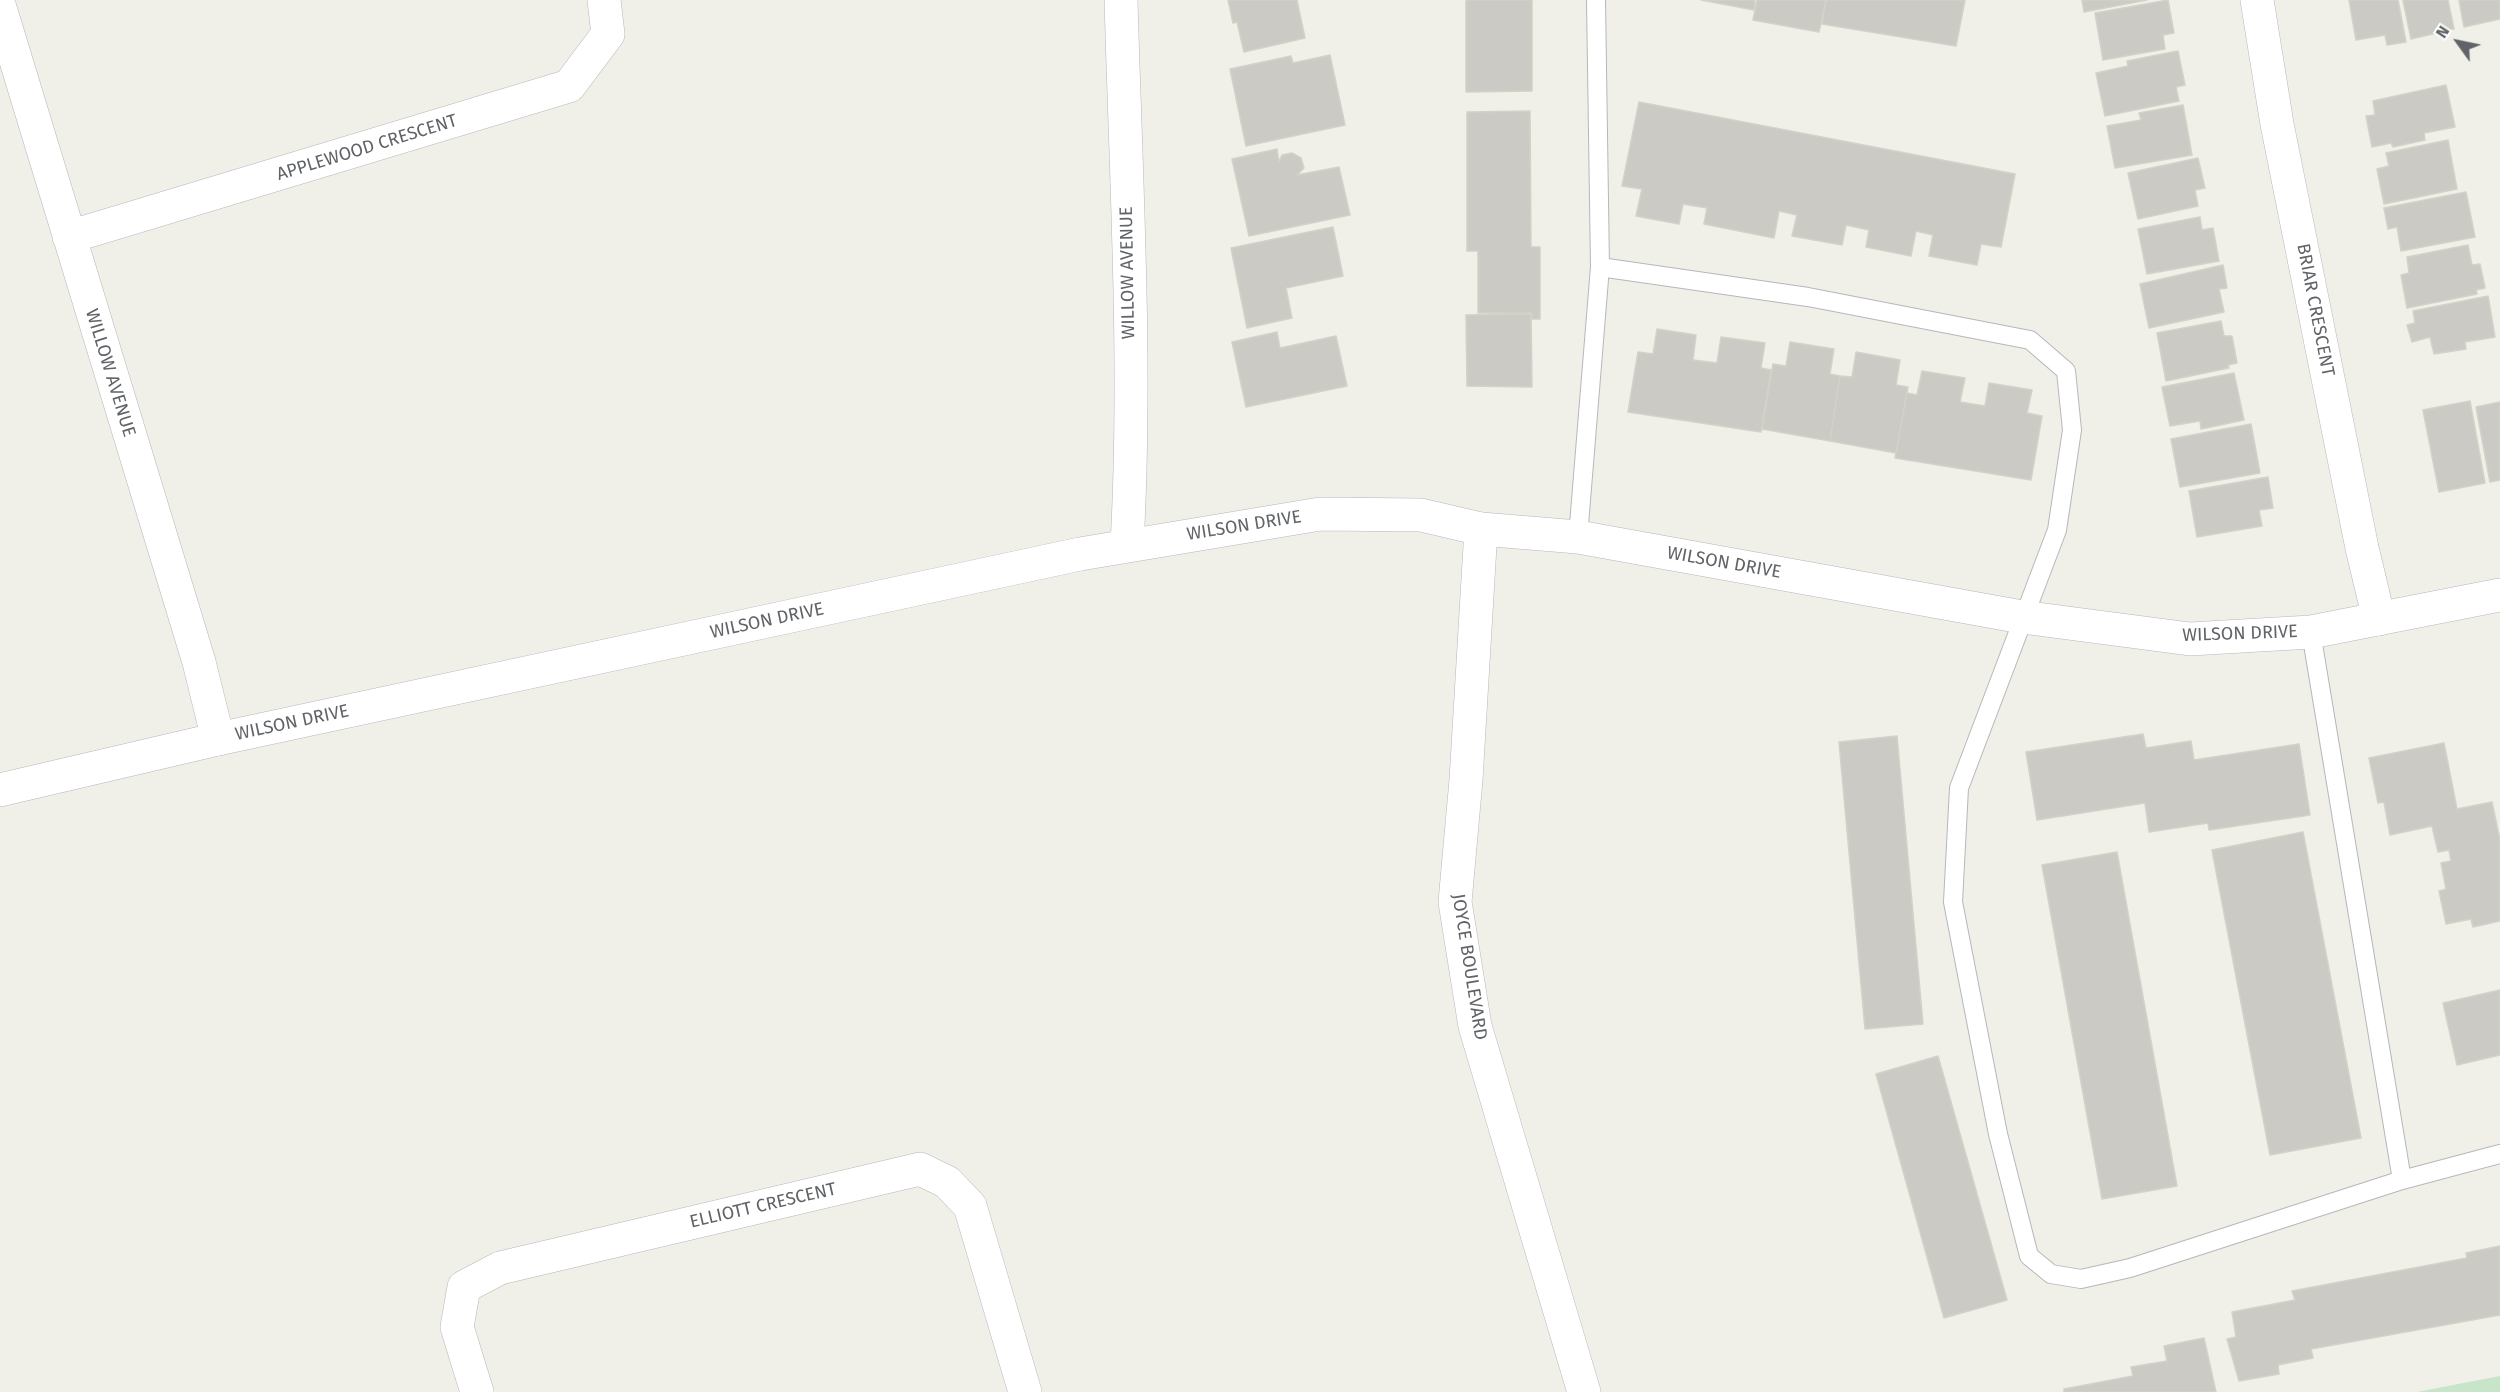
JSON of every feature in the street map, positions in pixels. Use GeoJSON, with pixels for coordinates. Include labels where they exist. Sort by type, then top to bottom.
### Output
{"type":"FeatureCollection","features":[{"type":"Feature","properties":{"kind":"street","name":"APPLEWOOD CRESCENT"},"geometry":{"type":"LineString","coordinates":[[69,237],[569,86],[608,34],[603,0]]}},
{"type":"Feature","properties":{"kind":"street","name":"WILLOW AVENUE"},"geometry":{"type":"LineString","coordinates":[[1121,0],[1129,248],[1130,484],[1127,545]]}},
{"type":"Feature","properties":{"kind":"street","name":"BRIAR CRESCENT"},"geometry":{"type":"LineString","coordinates":[[2257,0],[2277,124],[2362,549],[2379,619]]}},
{"type":"Feature","properties":{"kind":"street","name":"WILLOW AVENUE"},"geometry":{"type":"LineString","coordinates":[[0,8],[199,662],[218,739]]}},
{"type":"Feature","properties":{"kind":"street","name":"WILSON DRIVE"},"geometry":{"type":"LineString","coordinates":[[0,790],[218,739],[1127,545],[1320,514],[1421,515],[1481,529],[1578,537],[2022,617],[2190,639],[2311,632],[2500,595]]}},
{"type":"Feature","properties":{"kind":"street","name":"JOYCE BOULEVARD"},"geometry":{"type":"LineString","coordinates":[[1481,529],[1466,780],[1455,902],[1475,1026],[1584,1392]]}},
{"type":"Feature","properties":{"kind":"street","name":"ELLIOTT CRESCENT"},"geometry":{"type":"LineString","coordinates":[[477,1392],[457,1327],[464,1287],[500,1268],[921,1169],[947,1182],[970,1206],[1025,1392]]}},
{"type":"Feature","properties":{"kind":"lane"},"geometry":{"type":"LineString","coordinates":[[1578,537],[1600,267],[1596,0]]}},
{"type":"Feature","properties":{"kind":"lane"},"geometry":{"type":"LineString","coordinates":[[1600,267],[1808,297],[2030,340],[2066,371],[2072,430],[2057,530],[2022,617],[1959,788],[1953,902],[1998,1134],[2030,1256],[2051,1274],[2081,1279],[2130,1268],[2402,1180],[2500,1154]]}},
{"type":"Feature","properties":{"kind":"lane"},"geometry":{"type":"LineString","coordinates":[[2311,632],[2402,1180]]}},
{"type":"Feature","properties":{"kind":"green space"},"geometry":{"type":"Polygon","coordinates":[[[2500,1376],[2500,1392],[2417,1392],[2500,1376]]]}},
{"type":"Feature","properties":{"kind":"building"},"geometry":{"type":"Polygon","coordinates":[[[1228,0],[1297,0],[1305,38],[1244,52],[1237,22],[1233,23],[1228,0]]]}},
{"type":"Feature","properties":{"kind":"building"},"geometry":{"type":"Polygon","coordinates":[[[1466,0],[1532,0],[1532,91],[1466,92],[1466,0]]]}},
{"type":"Feature","properties":{"kind":"building"},"geometry":{"type":"Polygon","coordinates":[[[1701,0],[1755,0],[1754,10],[1701,0]]]}},
{"type":"Feature","properties":{"kind":"building"},"geometry":{"type":"Polygon","coordinates":[[[1757,0],[1826,0],[1819,32],[1753,20],[1757,0]]]}},
{"type":"Feature","properties":{"kind":"building"},"geometry":{"type":"Polygon","coordinates":[[[1826,0],[1965,0],[1956,46],[1822,24],[1826,0]]]}},
{"type":"Feature","properties":{"kind":"building"},"geometry":{"type":"Polygon","coordinates":[[[2082,0],[2147,0],[2084,12],[2082,0]]]}},
{"type":"Feature","properties":{"kind":"building"},"geometry":{"type":"Polygon","coordinates":[[[2168,0],[2174,33],[2163,35],[2165,49],[2103,60],[2095,13],[2168,0]]]}},
{"type":"Feature","properties":{"kind":"building"},"geometry":{"type":"Polygon","coordinates":[[[2349,0],[2398,0],[2406,42],[2387,45],[2385,35],[2356,40],[2349,0]]]}},
{"type":"Feature","properties":{"kind":"building"},"geometry":{"type":"Polygon","coordinates":[[[2403,0],[2448,0],[2454,29],[2411,39],[2403,0]]]}},
{"type":"Feature","properties":{"kind":"building"},"geometry":{"type":"Polygon","coordinates":[[[2459,0],[2500,0],[2500,19],[2464,27],[2459,0]]]}},
{"type":"Feature","properties":{"kind":"building"},"geometry":{"type":"Polygon","coordinates":[[[2178,51],[2185,85],[2176,87],[2179,101],[2105,116],[2096,73],[2128,66],[2127,61],[2178,51]]]}},
{"type":"Feature","properties":{"kind":"building"},"geometry":{"type":"Polygon","coordinates":[[[1330,55],[1345,125],[1246,146],[1230,69],[1291,56],[1293,63],[1330,55]]]}},
{"type":"Feature","properties":{"kind":"building"},"geometry":{"type":"Polygon","coordinates":[[[2446,85],[2455,127],[2424,133],[2425,140],[2393,147],[2391,143],[2372,147],[2366,116],[2375,115],[2373,101],[2446,85]]]}},
{"type":"Feature","properties":{"kind":"building"},"geometry":{"type":"Polygon","coordinates":[[[1639,102],[2015,174],[2001,247],[1981,244],[1977,265],[1929,256],[1933,235],[1916,231],[1911,256],[1866,247],[1869,230],[1846,225],[1842,245],[1792,236],[1797,215],[1779,211],[1774,238],[1704,224],[1707,208],[1683,204],[1679,224],[1636,216],[1642,189],[1622,186],[1639,102]]]}},
{"type":"Feature","properties":{"kind":"building"},"geometry":{"type":"Polygon","coordinates":[[[2183,105],[2192,155],[2115,168],[2107,126],[2141,120],[2139,113],[2183,105]]]}},
{"type":"Feature","properties":{"kind":"building"},"geometry":{"type":"Polygon","coordinates":[[[1530,111],[1531,247],[1540,247],[1540,319],[1532,319],[1532,313],[1478,313],[1478,251],[1467,251],[1467,112],[1530,111]]]}},
{"type":"Feature","properties":{"kind":"building"},"geometry":{"type":"Polygon","coordinates":[[[2448,140],[2457,189],[2384,204],[2377,169],[2389,166],[2386,153],[2448,140]]]}},
{"type":"Feature","properties":{"kind":"building"},"geometry":{"type":"Polygon","coordinates":[[[1277,149],[1279,162],[1282,155],[1292,153],[1301,158],[1304,168],[1297,175],[1339,167],[1350,215],[1249,236],[1232,159],[1277,149]]]}},
{"type":"Feature","properties":{"kind":"building"},"geometry":{"type":"Polygon","coordinates":[[[2198,158],[2205,188],[2195,190],[2198,206],[2138,219],[2128,173],[2198,158]]]}},
{"type":"Feature","properties":{"kind":"building"},"geometry":{"type":"Polygon","coordinates":[[[2466,192],[2475,237],[2401,251],[2397,227],[2388,229],[2384,208],[2466,192]]]}},
{"type":"Feature","properties":{"kind":"building"},"geometry":{"type":"Polygon","coordinates":[[[2200,217],[2202,230],[2213,228],[2219,261],[2147,274],[2138,229],[2200,217]]]}},
{"type":"Feature","properties":{"kind":"building"},"geometry":{"type":"Polygon","coordinates":[[[1333,227],[1343,276],[1286,288],[1292,318],[1247,328],[1231,248],[1333,227]]]}},
{"type":"Feature","properties":{"kind":"building"},"geometry":{"type":"Polygon","coordinates":[[[2468,245],[2472,265],[2480,264],[2485,288],[2476,290],[2477,294],[2407,308],[2401,275],[2409,273],[2407,257],[2468,245]]]}},
{"type":"Feature","properties":{"kind":"building"},"geometry":{"type":"Polygon","coordinates":[[[2223,265],[2227,288],[2219,289],[2224,312],[2149,328],[2140,284],[2223,265]]]}},
{"type":"Feature","properties":{"kind":"building"},"geometry":{"type":"Polygon","coordinates":[[[2488,296],[2495,337],[2465,342],[2466,349],[2434,354],[2430,337],[2412,342],[2407,325],[2415,323],[2413,311],[2488,296]]]}},
{"type":"Feature","properties":{"kind":"building"},"geometry":{"type":"Polygon","coordinates":[[[1531,314],[1532,387],[1467,386],[1466,315],[1531,314]]]}},
{"type":"Feature","properties":{"kind":"building"},"geometry":{"type":"Polygon","coordinates":[[[2221,321],[2224,336],[2232,336],[2237,363],[2228,365],[2229,368],[2166,381],[2157,333],[2221,321]]]}},
{"type":"Feature","properties":{"kind":"building"},"geometry":{"type":"Polygon","coordinates":[[[1657,329],[1696,335],[1693,360],[1717,363],[1721,337],[1765,343],[1761,368],[1771,370],[1761,432],[1628,412],[1638,352],[1653,354],[1657,329]]]}},
{"type":"Feature","properties":{"kind":"building"},"geometry":{"type":"Polygon","coordinates":[[[1277,332],[1280,348],[1336,336],[1347,386],[1246,407],[1232,342],[1277,332]]]}},
{"type":"Feature","properties":{"kind":"building"},"geometry":{"type":"Polygon","coordinates":[[[1790,342],[1834,349],[1830,374],[1840,376],[1830,441],[1762,429],[1773,364],[1786,366],[1790,342]]]}},
{"type":"Feature","properties":{"kind":"building"},"geometry":{"type":"Polygon","coordinates":[[[1856,352],[1900,360],[1896,385],[1908,387],[1896,453],[1830,441],[1840,376],[1852,377],[1856,352]]]}},
{"type":"Feature","properties":{"kind":"building"},"geometry":{"type":"Polygon","coordinates":[[[1922,371],[1965,378],[1960,402],[1985,406],[1989,383],[2032,390],[2027,413],[2042,416],[2031,480],[1895,458],[1907,393],[1917,395],[1922,371]]]}},
{"type":"Feature","properties":{"kind":"building"},"geometry":{"type":"Polygon","coordinates":[[[2234,373],[2244,420],[2201,429],[2200,421],[2170,426],[2162,387],[2234,373]]]}},
{"type":"Feature","properties":{"kind":"building"},"geometry":{"type":"Polygon","coordinates":[[[2470,401],[2485,483],[2439,492],[2423,410],[2470,401]]]}},
{"type":"Feature","properties":{"kind":"building"},"geometry":{"type":"Polygon","coordinates":[[[2500,402],[2500,480],[2490,482],[2476,407],[2500,402]]]}},
{"type":"Feature","properties":{"kind":"building"},"geometry":{"type":"Polygon","coordinates":[[[2251,424],[2260,473],[2180,487],[2171,439],[2251,424]]]}},
{"type":"Feature","properties":{"kind":"building"},"geometry":{"type":"Polygon","coordinates":[[[2268,477],[2273,508],[2259,510],[2262,526],[2197,537],[2189,491],[2268,477]]]}},
{"type":"Feature","properties":{"kind":"building"},"geometry":{"type":"Polygon","coordinates":[[[2143,734],[2146,748],[2191,741],[2194,760],[2299,744],[2310,815],[2209,830],[2208,823],[2149,832],[2145,803],[2037,820],[2026,752],[2143,734]]]}},
{"type":"Feature","properties":{"kind":"building"},"geometry":{"type":"Polygon","coordinates":[[[1897,736],[1923,1024],[1865,1029],[1839,742],[1897,736]]]}},
{"type":"Feature","properties":{"kind":"building"},"geometry":{"type":"Polygon","coordinates":[[[2444,743],[2457,809],[2492,802],[2500,840],[2500,921],[2473,927],[2471,919],[2446,924],[2439,891],[2446,889],[2441,863],[2451,861],[2449,850],[2438,852],[2432,826],[2390,835],[2384,802],[2378,803],[2369,758],[2444,743]]]}},
{"type":"Feature","properties":{"kind":"building"},"geometry":{"type":"Polygon","coordinates":[[[2303,832],[2361,1138],[2270,1155],[2212,850],[2303,832]]]}},
{"type":"Feature","properties":{"kind":"building"},"geometry":{"type":"Polygon","coordinates":[[[2117,852],[2177,1186],[2102,1199],[2042,865],[2117,852]]]}},
{"type":"Feature","properties":{"kind":"building"},"geometry":{"type":"Polygon","coordinates":[[[2500,990],[2500,1055],[2457,1065],[2443,1003],[2500,990]]]}},
{"type":"Feature","properties":{"kind":"building"},"geometry":{"type":"Polygon","coordinates":[[[1938,1056],[2007,1300],[1944,1318],[1876,1074],[1938,1056]]]}},
{"type":"Feature","properties":{"kind":"building"},"geometry":{"type":"Polygon","coordinates":[[[2500,1246],[2500,1315],[2311,1349],[2313,1358],[2278,1365],[2279,1374],[2239,1381],[2227,1339],[2236,1337],[2232,1312],[2295,1300],[2292,1291],[2467,1258],[2466,1253],[2500,1246]]]}},
{"type":"Feature","properties":{"kind":"building"},"geometry":{"type":"Polygon","coordinates":[[[2204,1338],[2216,1392],[2064,1392],[2064,1389],[2133,1376],[2131,1367],[2167,1361],[2164,1346],[2204,1338]]]}}]}
